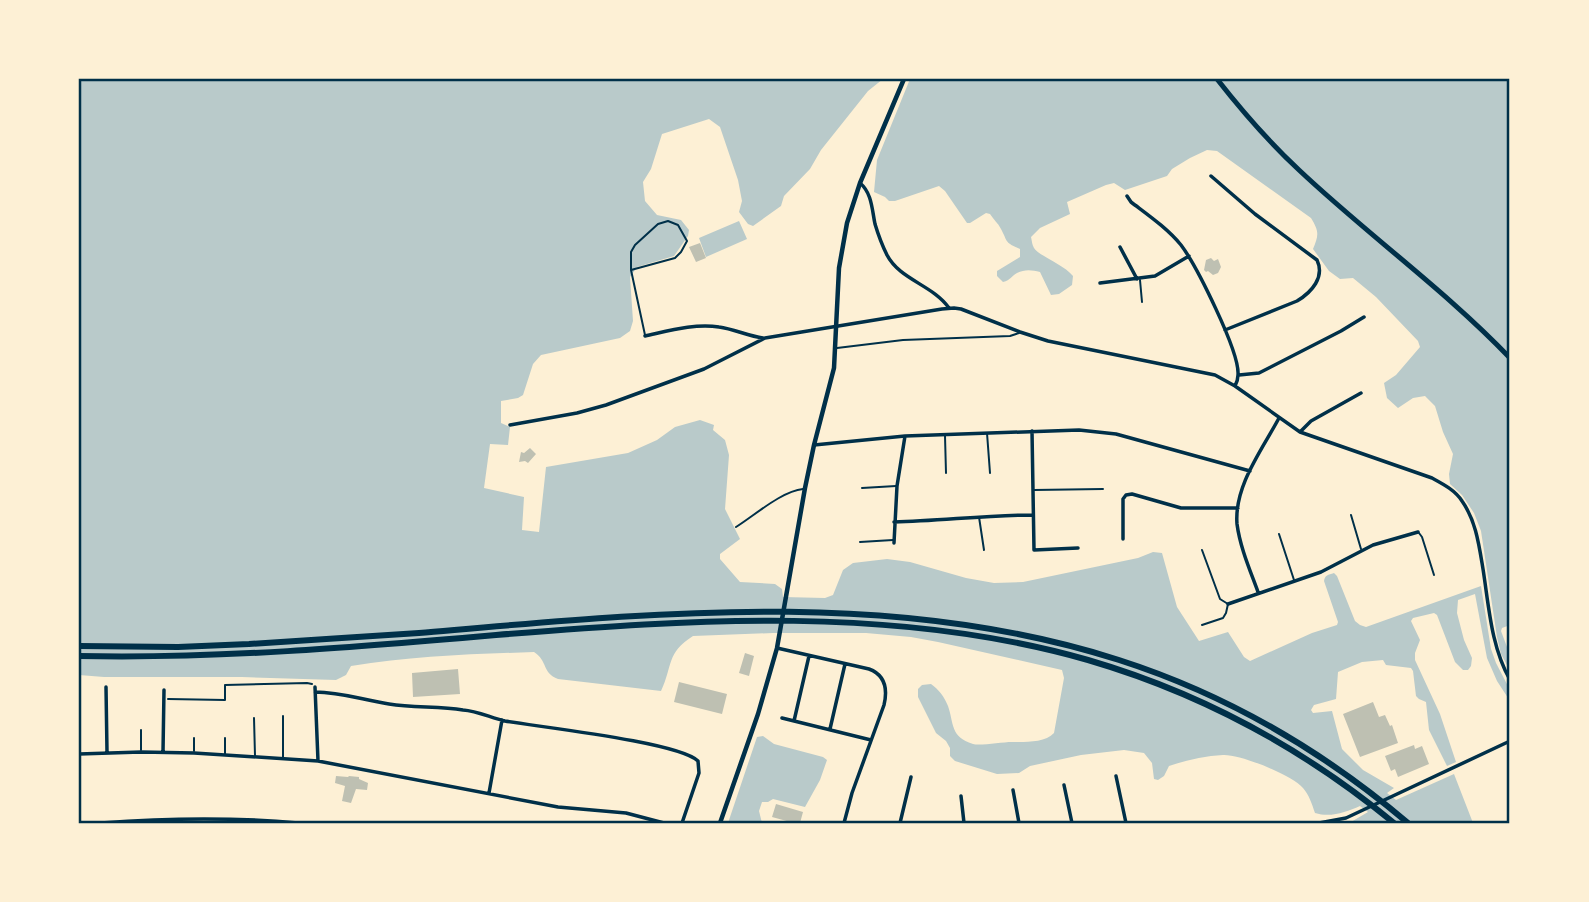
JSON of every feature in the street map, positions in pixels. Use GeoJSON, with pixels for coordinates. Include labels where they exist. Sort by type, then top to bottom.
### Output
{"type":"FeatureCollection","features":[{"type":"Feature","properties":{"kind":"highway"},"geometry":{"type":"LineString","coordinates":[[1217,79],[1252,122],[1300,171],[1423,276],[1510,358]]}},
{"type":"Feature","properties":{"kind":"highway"},"geometry":{"type":"LineString","coordinates":[[79,646],[178,647],[249,644],[695,612],[760,611],[900,617],[981,627],[1057,642],[1131,664],[1214,698],[1307,748],[1349,776],[1408,823]]}},
{"type":"Feature","properties":{"kind":"highway"},"geometry":{"type":"LineString","coordinates":[[79,656],[273,652],[625,625],[760,621],[899,626],[967,634],[1054,651],[1116,669],[1190,697],[1257,729],[1291,749],[1394,823]]}},
{"type":"Feature","properties":{"kind":"street"},"geometry":{"type":"LineString","coordinates":[[720,823],[764,696],[776,648],[804,488],[831,383],[846,223],[904,79]]}},
{"type":"Feature","properties":{"kind":"street"},"geometry":{"type":"LineString","coordinates":[[1211,176],[1255,214],[1317,260],[1320,269],[1319,277],[1306,296],[1225,330]]}},
{"type":"Feature","properties":{"kind":"street"},"geometry":{"type":"LineString","coordinates":[[860,183],[869,195],[876,225],[891,262],[901,272],[938,296],[949,308]]}},
{"type":"Feature","properties":{"kind":"street"},"geometry":{"type":"LineString","coordinates":[[1127,196],[1172,235],[1189,256],[1233,351],[1238,375],[1235,386]]}},
{"type":"Feature","properties":{"kind":"street"},"geometry":{"type":"LineString","coordinates":[[1120,247],[1138,279]]}},
{"type":"Feature","properties":{"kind":"street"},"geometry":{"type":"LineString","coordinates":[[1100,283],[1155,276],[1189,256]]}},
{"type":"Feature","properties":{"kind":"street"},"geometry":{"type":"LineString","coordinates":[[510,425],[606,405],[704,369],[765,338],[949,308],[970,312],[1048,341],[1202,371],[1235,386],[1300,432],[1432,478],[1461,500],[1472,520],[1480,544],[1495,644],[1510,680]]}},
{"type":"Feature","properties":{"kind":"street"},"geometry":{"type":"LineString","coordinates":[[1238,375],[1259,373],[1364,317]]}},
{"type":"Feature","properties":{"kind":"street"},"geometry":{"type":"LineString","coordinates":[[645,336],[709,326],[765,338]]}},
{"type":"Feature","properties":{"kind":"street"},"geometry":{"type":"LineString","coordinates":[[746,334],[750,346]]}},
{"type":"Feature","properties":{"kind":"street"},"geometry":{"type":"LineString","coordinates":[[1300,432],[1311,421],[1361,393]]}},
{"type":"Feature","properties":{"kind":"street"},"geometry":{"type":"LineString","coordinates":[[1258,592],[1241,544],[1237,508],[1250,471],[1279,418]]}},
{"type":"Feature","properties":{"kind":"street"},"geometry":{"type":"LineString","coordinates":[[814,444],[905,436],[1079,430],[1116,433],[1250,471]]}},
{"type":"Feature","properties":{"kind":"street"},"geometry":{"type":"LineString","coordinates":[[1032,431],[1034,550],[1077,548]]}},
{"type":"Feature","properties":{"kind":"street"},"geometry":{"type":"LineString","coordinates":[[894,541],[897,486],[905,436]]}},
{"type":"Feature","properties":{"kind":"street"},"geometry":{"type":"LineString","coordinates":[[1123,539],[1123,499],[1126,495],[1181,508],[1237,508]]}},
{"type":"Feature","properties":{"kind":"street"},"geometry":{"type":"LineString","coordinates":[[894,522],[1033,514]]}},
{"type":"Feature","properties":{"kind":"street"},"geometry":{"type":"LineString","coordinates":[[1228,604],[1338,564],[1362,550],[1391,539],[1418,532]]}},
{"type":"Feature","properties":{"kind":"street"},"geometry":{"type":"LineString","coordinates":[[776,648],[874,671],[880,674],[884,684],[885,698],[844,823]]}},
{"type":"Feature","properties":{"kind":"street"},"geometry":{"type":"LineString","coordinates":[[794,721],[809,656]]}},
{"type":"Feature","properties":{"kind":"street"},"geometry":{"type":"LineString","coordinates":[[830,729],[845,664]]}},
{"type":"Feature","properties":{"kind":"street"},"geometry":{"type":"LineString","coordinates":[[106,687],[107,753]]}},
{"type":"Feature","properties":{"kind":"street"},"geometry":{"type":"LineString","coordinates":[[318,761],[315,690],[388,704],[464,710],[502,720],[663,748],[694,758],[698,761],[699,773],[682,823]]}},
{"type":"Feature","properties":{"kind":"street"},"geometry":{"type":"LineString","coordinates":[[163,752],[164,691]]}},
{"type":"Feature","properties":{"kind":"street"},"geometry":{"type":"LineString","coordinates":[[782,718],[871,740]]}},
{"type":"Feature","properties":{"kind":"street"},"geometry":{"type":"LineString","coordinates":[[489,793],[502,720]]}},
{"type":"Feature","properties":{"kind":"street"},"geometry":{"type":"LineString","coordinates":[[1319,823],[1348,819],[1399,792],[1510,741]]}},
{"type":"Feature","properties":{"kind":"street"},"geometry":{"type":"LineString","coordinates":[[79,754],[163,752],[318,761],[558,807],[625,813],[664,823]]}},
{"type":"Feature","properties":{"kind":"street"},"geometry":{"type":"LineString","coordinates":[[1116,776],[1126,823]]}},
{"type":"Feature","properties":{"kind":"street"},"geometry":{"type":"LineString","coordinates":[[900,823],[911,777]]}},
{"type":"Feature","properties":{"kind":"street"},"geometry":{"type":"LineString","coordinates":[[1064,785],[1072,823]]}},
{"type":"Feature","properties":{"kind":"street"},"geometry":{"type":"LineString","coordinates":[[1013,790],[1018,823]]}},
{"type":"Feature","properties":{"kind":"street"},"geometry":{"type":"LineString","coordinates":[[961,796],[964,823]]}},
{"type":"Feature","properties":{"kind":"street"},"geometry":{"type":"LineString","coordinates":[[101,823],[209,818],[298,823]]}},
{"type":"Feature","properties":{"kind":"lane"},"geometry":{"type":"LineString","coordinates":[[631,270],[676,258],[687,241],[678,225],[668,221],[658,225],[635,245],[631,252],[631,270],[645,336]]}},
{"type":"Feature","properties":{"kind":"lane"},"geometry":{"type":"LineString","coordinates":[[1138,279],[1142,302]]}},
{"type":"Feature","properties":{"kind":"lane"},"geometry":{"type":"LineString","coordinates":[[835,348],[903,340],[1010,336],[1020,332]]}},
{"type":"Feature","properties":{"kind":"lane"},"geometry":{"type":"LineString","coordinates":[[987,432],[989,473]]}},
{"type":"Feature","properties":{"kind":"lane"},"geometry":{"type":"LineString","coordinates":[[945,435],[946,473]]}},
{"type":"Feature","properties":{"kind":"lane"},"geometry":{"type":"LineString","coordinates":[[862,488],[897,486]]}},
{"type":"Feature","properties":{"kind":"lane"},"geometry":{"type":"LineString","coordinates":[[736,527],[783,495],[804,488]]}},
{"type":"Feature","properties":{"kind":"lane"},"geometry":{"type":"LineString","coordinates":[[1033,490],[1103,489]]}},
{"type":"Feature","properties":{"kind":"lane"},"geometry":{"type":"LineString","coordinates":[[1351,515],[1362,550]]}},
{"type":"Feature","properties":{"kind":"lane"},"geometry":{"type":"LineString","coordinates":[[979,516],[984,550]]}},
{"type":"Feature","properties":{"kind":"lane"},"geometry":{"type":"LineString","coordinates":[[1418,532],[1434,575]]}},
{"type":"Feature","properties":{"kind":"lane"},"geometry":{"type":"LineString","coordinates":[[1279,534],[1295,581]]}},
{"type":"Feature","properties":{"kind":"lane"},"geometry":{"type":"LineString","coordinates":[[860,542],[894,541]]}},
{"type":"Feature","properties":{"kind":"lane"},"geometry":{"type":"LineString","coordinates":[[1202,550],[1220,599],[1228,604],[1223,618],[1202,625]]}},
{"type":"Feature","properties":{"kind":"lane"},"geometry":{"type":"LineString","coordinates":[[283,716],[283,758]]}},
{"type":"Feature","properties":{"kind":"lane"},"geometry":{"type":"LineString","coordinates":[[254,718],[255,756]]}},
{"type":"Feature","properties":{"kind":"lane"},"geometry":{"type":"LineString","coordinates":[[141,730],[141,752]]}},
{"type":"Feature","properties":{"kind":"lane"},"geometry":{"type":"LineString","coordinates":[[194,738],[194,753]]}},
{"type":"Feature","properties":{"kind":"lane"},"geometry":{"type":"LineString","coordinates":[[225,738],[225,754]]}},
{"type":"Feature","properties":{"kind":"path"},"geometry":{"type":"LineString","coordinates":[[164,699],[225,700],[225,685],[307,683],[314,685],[315,690]]}},
{"type":"Feature","properties":{"kind":"shaded area"},"geometry":{"type":"Polygon","coordinates":[[[79,79],[883,79],[868,91],[821,150],[810,169],[784,196],[781,206],[753,226],[748,224],[739,212],[742,201],[738,180],[720,127],[709,119],[662,134],[651,169],[643,182],[645,201],[657,215],[681,220],[689,230],[688,236],[674,256],[637,267],[630,277],[633,321],[630,331],[620,338],[541,355],[533,364],[523,395],[501,401],[501,423],[510,427],[508,445],[490,444],[484,488],[524,497],[522,530],[539,532],[546,467],[628,453],[657,440],[675,427],[700,420],[714,425],[713,430],[725,440],[729,455],[725,509],[740,539],[720,554],[720,559],[740,582],[775,584],[782,589],[783,597],[825,598],[833,595],[843,570],[853,563],[887,559],[910,562],[994,583],[1023,582],[1138,558],[1153,552],[1162,553],[1177,607],[1199,641],[1228,632],[1244,657],[1250,661],[1312,633],[1337,625],[1324,581],[1330,574],[1337,576],[1355,621],[1366,627],[1481,586],[1491,649],[1510,690],[1510,701],[1487,658],[1475,594],[1458,600],[1457,613],[1472,658],[1468,670],[1463,670],[1455,662],[1437,615],[1434,613],[1413,618],[1411,621],[1420,640],[1415,660],[1440,714],[1456,762],[1447,766],[1429,730],[1426,702],[1416,696],[1411,668],[1386,665],[1383,660],[1362,662],[1338,672],[1336,699],[1314,705],[1311,710],[1313,713],[1332,711],[1342,749],[1363,770],[1394,788],[1387,793],[1396,800],[1454,774],[1473,823],[1352,823],[1368,812],[1360,806],[1333,815],[1315,813],[1303,788],[1288,777],[1265,766],[1223,755],[1202,757],[1169,766],[1164,776],[1158,780],[1154,779],[1152,763],[1144,753],[1124,750],[1081,755],[1030,766],[1019,773],[997,774],[955,761],[950,756],[946,741],[936,733],[918,697],[918,689],[922,685],[931,684],[941,694],[948,706],[954,729],[960,738],[966,741],[981,745],[1034,741],[1045,739],[1054,733],[1064,678],[1062,670],[911,637],[866,633],[693,636],[674,654],[661,691],[558,679],[549,674],[534,652],[442,656],[351,666],[346,675],[336,680],[79,675],[79,79]]]}},
{"type":"Feature","properties":{"kind":"shaded area"},"geometry":{"type":"Polygon","coordinates":[[[910,79],[1510,79],[1510,625],[1501,631],[1510,655],[1510,671],[1501,654],[1497,637],[1481,531],[1474,513],[1462,495],[1450,484],[1453,454],[1435,406],[1425,396],[1413,398],[1398,408],[1387,398],[1384,383],[1396,375],[1420,347],[1418,341],[1376,297],[1353,278],[1340,279],[1329,271],[1313,249],[1317,233],[1311,218],[1217,151],[1207,150],[1172,169],[1167,176],[1125,190],[1114,183],[1106,185],[1067,202],[1070,214],[1040,228],[1031,237],[1034,248],[1073,276],[1072,285],[1059,294],[1051,295],[1037,271],[1020,272],[1003,282],[997,276],[997,271],[1020,257],[1020,249],[1007,241],[990,214],[986,213],[967,223],[939,186],[895,201],[889,201],[874,192],[877,160],[910,79]]]}},
{"type":"Feature","properties":{"kind":"shaded area"},"geometry":{"type":"Polygon","coordinates":[[[739,221],[747,239],[706,257],[699,238],[739,221]]]}},
{"type":"Feature","properties":{"kind":"shaded area"},"geometry":{"type":"Polygon","coordinates":[[[763,736],[774,744],[827,760],[820,780],[805,807],[773,799],[762,802],[759,811],[762,823],[728,823],[757,737],[763,736]]]}},
{"type":"Feature","properties":{"kind":"building"},"geometry":{"type":"Polygon","coordinates":[[[700,243],[706,258],[696,262],[689,247],[700,243]]]}},
{"type":"Feature","properties":{"kind":"building"},"geometry":{"type":"Polygon","coordinates":[[[1211,258],[1214,261],[1218,259],[1221,267],[1218,273],[1213,275],[1204,270],[1206,260],[1211,258]]]}},
{"type":"Feature","properties":{"kind":"building"},"geometry":{"type":"Polygon","coordinates":[[[530,448],[536,454],[528,463],[519,462],[521,452],[524,453],[530,448]]]}},
{"type":"Feature","properties":{"kind":"building"},"geometry":{"type":"Polygon","coordinates":[[[745,653],[754,656],[749,676],[739,673],[745,653]]]}},
{"type":"Feature","properties":{"kind":"building"},"geometry":{"type":"Polygon","coordinates":[[[458,669],[460,694],[413,697],[412,673],[458,669]]]}},
{"type":"Feature","properties":{"kind":"building"},"geometry":{"type":"Polygon","coordinates":[[[679,682],[727,694],[722,714],[674,702],[679,682]]]}},
{"type":"Feature","properties":{"kind":"building"},"geometry":{"type":"Polygon","coordinates":[[[1373,702],[1379,717],[1385,715],[1390,726],[1392,725],[1398,743],[1360,757],[1343,714],[1373,702]]]}},
{"type":"Feature","properties":{"kind":"building"},"geometry":{"type":"Polygon","coordinates":[[[1414,745],[1415,749],[1422,746],[1429,764],[1398,777],[1395,769],[1391,771],[1385,756],[1414,745]]]}},
{"type":"Feature","properties":{"kind":"building"},"geometry":{"type":"Polygon","coordinates":[[[336,776],[359,777],[368,783],[367,790],[356,789],[351,803],[342,801],[345,786],[335,783],[336,776]]]}},
{"type":"Feature","properties":{"kind":"building"},"geometry":{"type":"Polygon","coordinates":[[[776,804],[803,812],[800,823],[772,817],[776,804]]]}}]}
